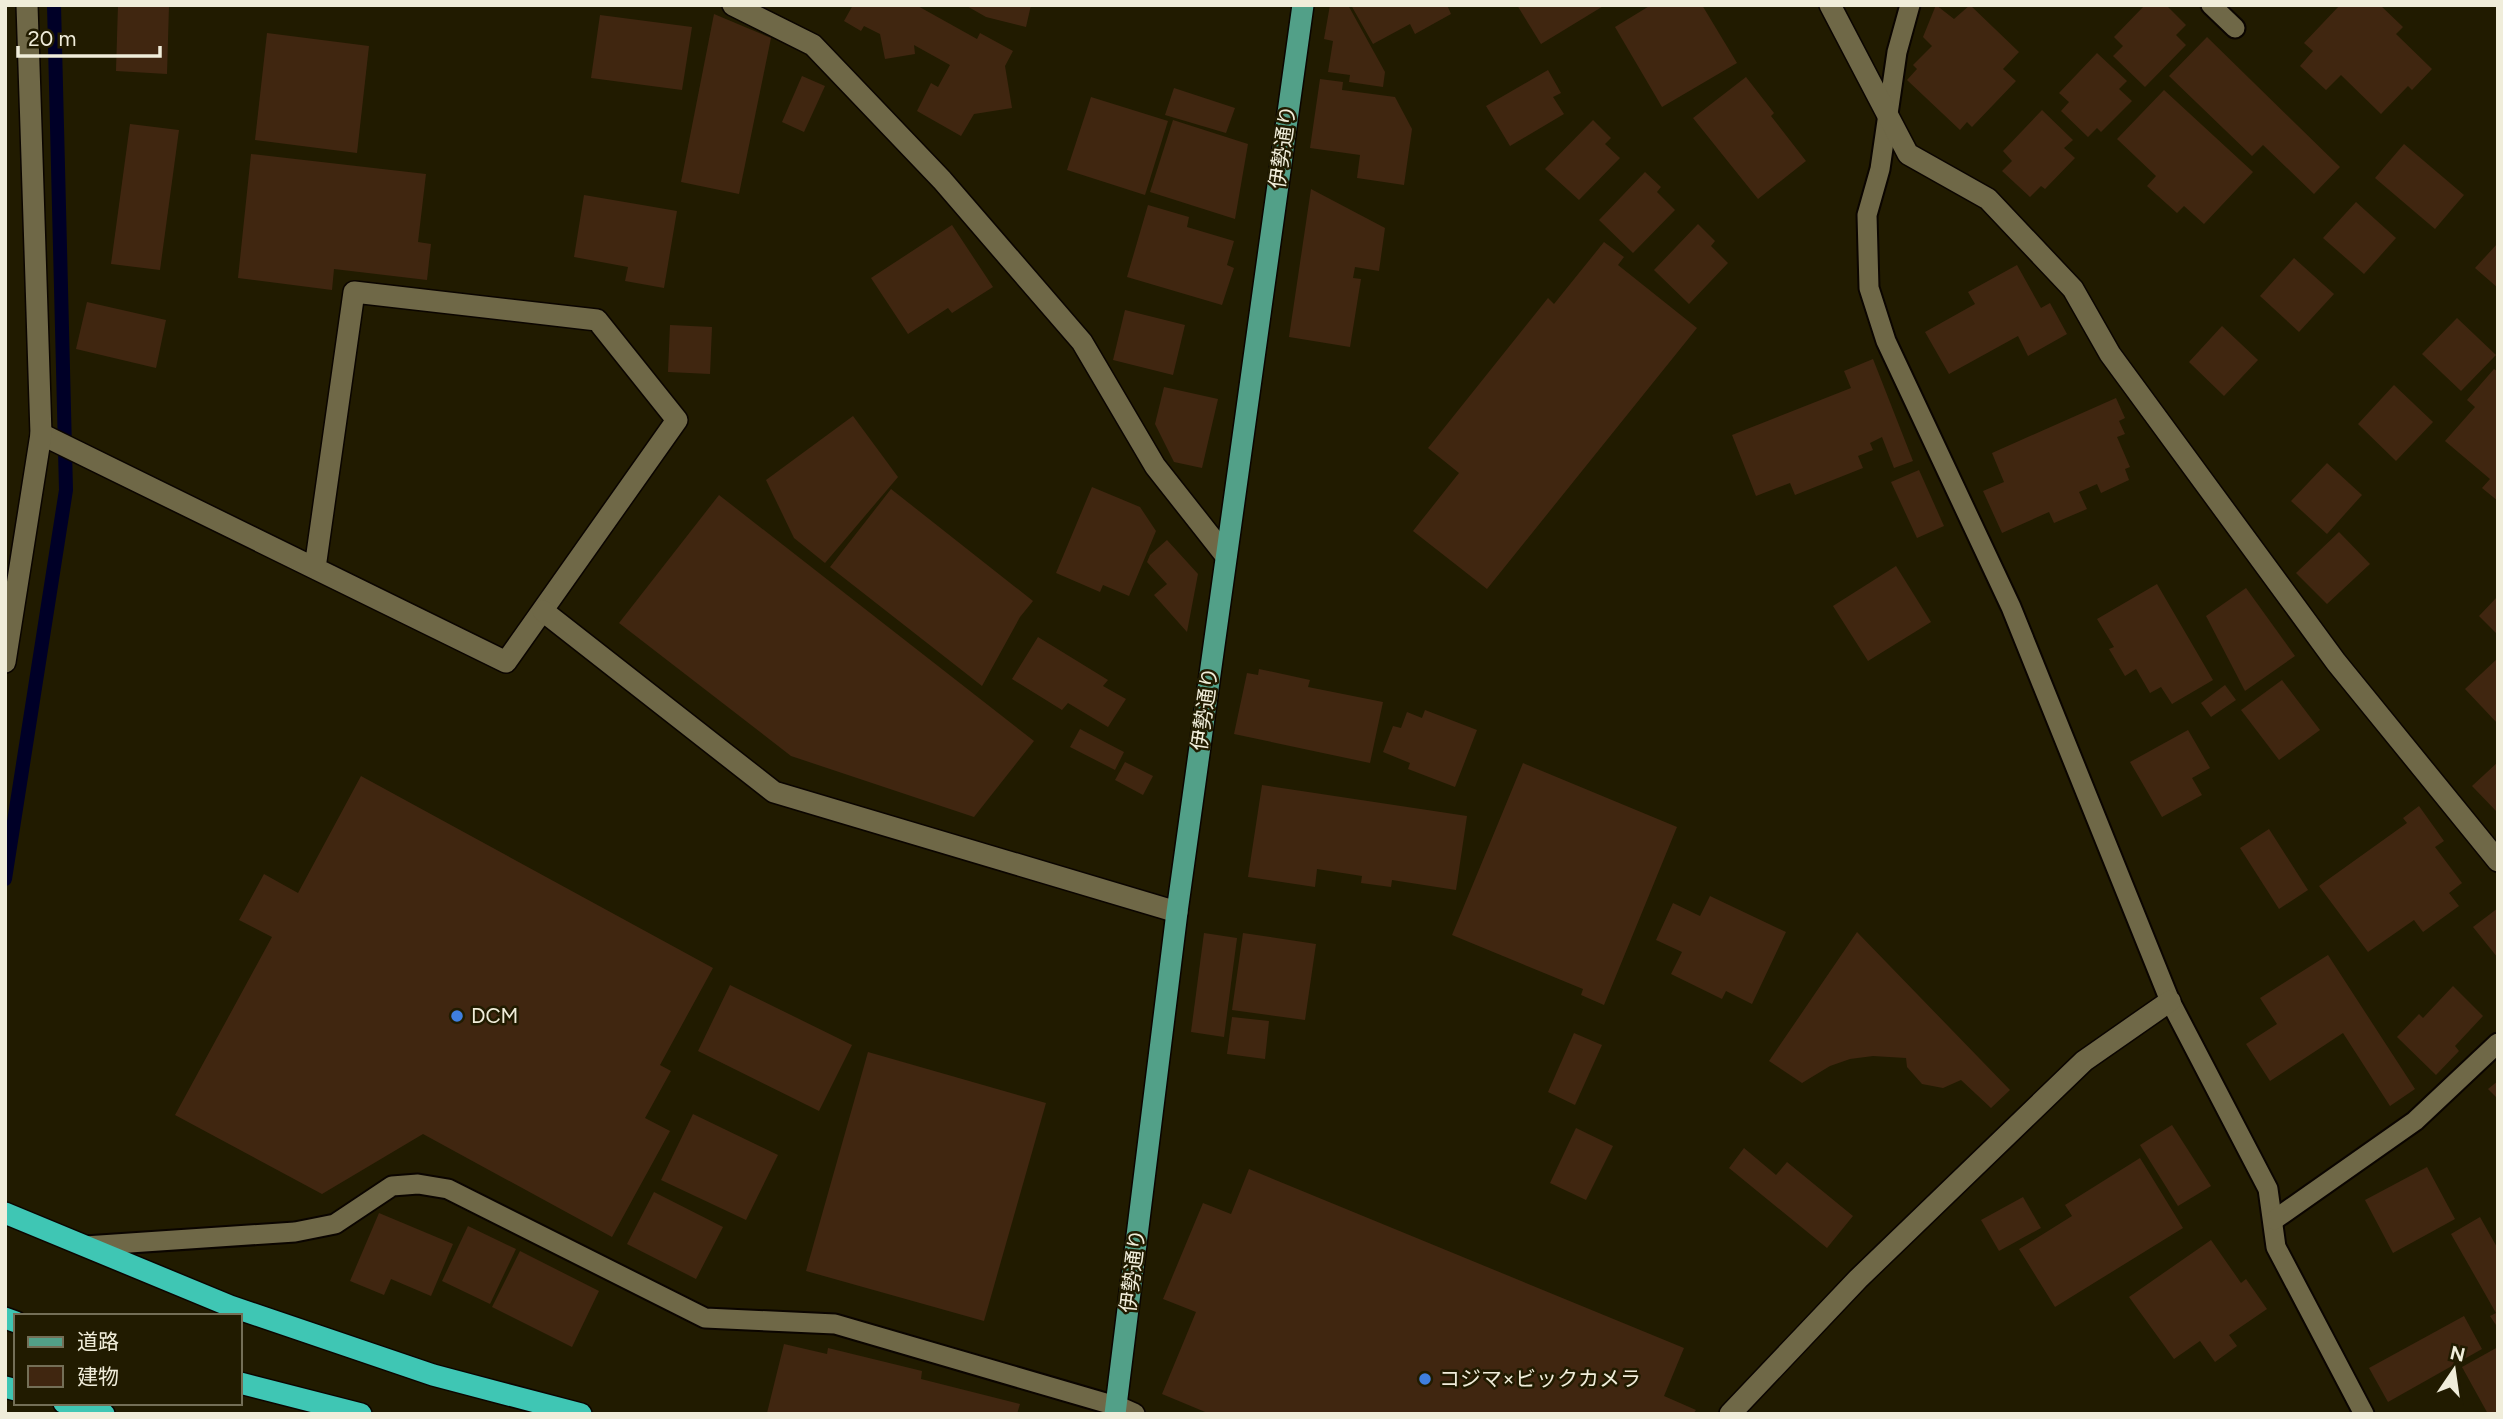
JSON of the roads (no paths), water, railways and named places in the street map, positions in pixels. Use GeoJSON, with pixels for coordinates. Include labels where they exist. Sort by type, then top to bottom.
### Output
{"type":"FeatureCollection","features":[{"type":"Feature","properties":{"kind":"highway"},"geometry":{"type":"LineString","coordinates":[[5,1213],[230,1306],[433,1375],[581,1414]]}},
{"type":"Feature","properties":{"kind":"highway"},"geometry":{"type":"LineString","coordinates":[[242,1384],[361,1414]]}},
{"type":"Feature","properties":{"kind":"highway"},"geometry":{"type":"LineString","coordinates":[[71,1405],[104,1414]]}},
{"type":"Feature","properties":{"kind":"main road","name":"伊勢通り"},"geometry":{"type":"LineString","coordinates":[[1122,1411],[1177,912],[1303,5]]}},
{"type":"Feature","properties":{"kind":"street"},"geometry":{"type":"LineString","coordinates":[[5,662],[41,434],[27,5]]}},
{"type":"Feature","properties":{"kind":"street"},"geometry":{"type":"LineString","coordinates":[[733,5],[813,44],[942,180],[1082,342],[1155,466],[1226,555]]}},
{"type":"Feature","properties":{"kind":"street"},"geometry":{"type":"LineString","coordinates":[[1830,5],[1908,154],[1988,198],[2073,289],[2110,354],[2336,662],[2498,861]]}},
{"type":"Feature","properties":{"kind":"street"},"geometry":{"type":"LineString","coordinates":[[41,434],[506,662],[677,420],[597,320],[354,292],[315,568]]}},
{"type":"Feature","properties":{"kind":"street"},"geometry":{"type":"LineString","coordinates":[[544,611],[775,792],[1177,912]]}},
{"type":"Feature","properties":{"kind":"street"},"geometry":{"type":"LineString","coordinates":[[1730,1414],[1858,1279],[2084,1061],[2170,1001]]}},
{"type":"Feature","properties":{"kind":"lane"},"geometry":{"type":"LineString","coordinates":[[1910,5],[1897,52],[1880,169],[1867,215],[1870,288],[1886,341],[2011,607],[2170,1001],[2268,1189],[2276,1247],[2291,1280],[2364,1414]]}},
{"type":"Feature","properties":{"kind":"lane"},"geometry":{"type":"LineString","coordinates":[[2211,5],[2235,28]]}},
{"type":"Feature","properties":{"kind":"lane"},"geometry":{"type":"LineString","coordinates":[[2274,1220],[2415,1121],[2498,1042]]}},
{"type":"Feature","properties":{"kind":"lane"},"geometry":{"type":"LineString","coordinates":[[85,1246],[295,1232],[335,1224],[392,1186],[418,1184],[448,1189],[705,1318],[835,1324],[1122,1411]]}},
{"type":"Feature","properties":{"kind":"waterway"},"geometry":{"type":"LineString","coordinates":[[5,879],[66,490],[54,5]]}},
{"type":"Feature","properties":{"kind":"place","name":"DCM"},"geometry":{"type":"Point","coordinates":[457,1016]}},
{"type":"Feature","properties":{"kind":"place","name":"コジマ×ビックカメラ"},"geometry":{"type":"Point","coordinates":[1425,1379]}}]}
